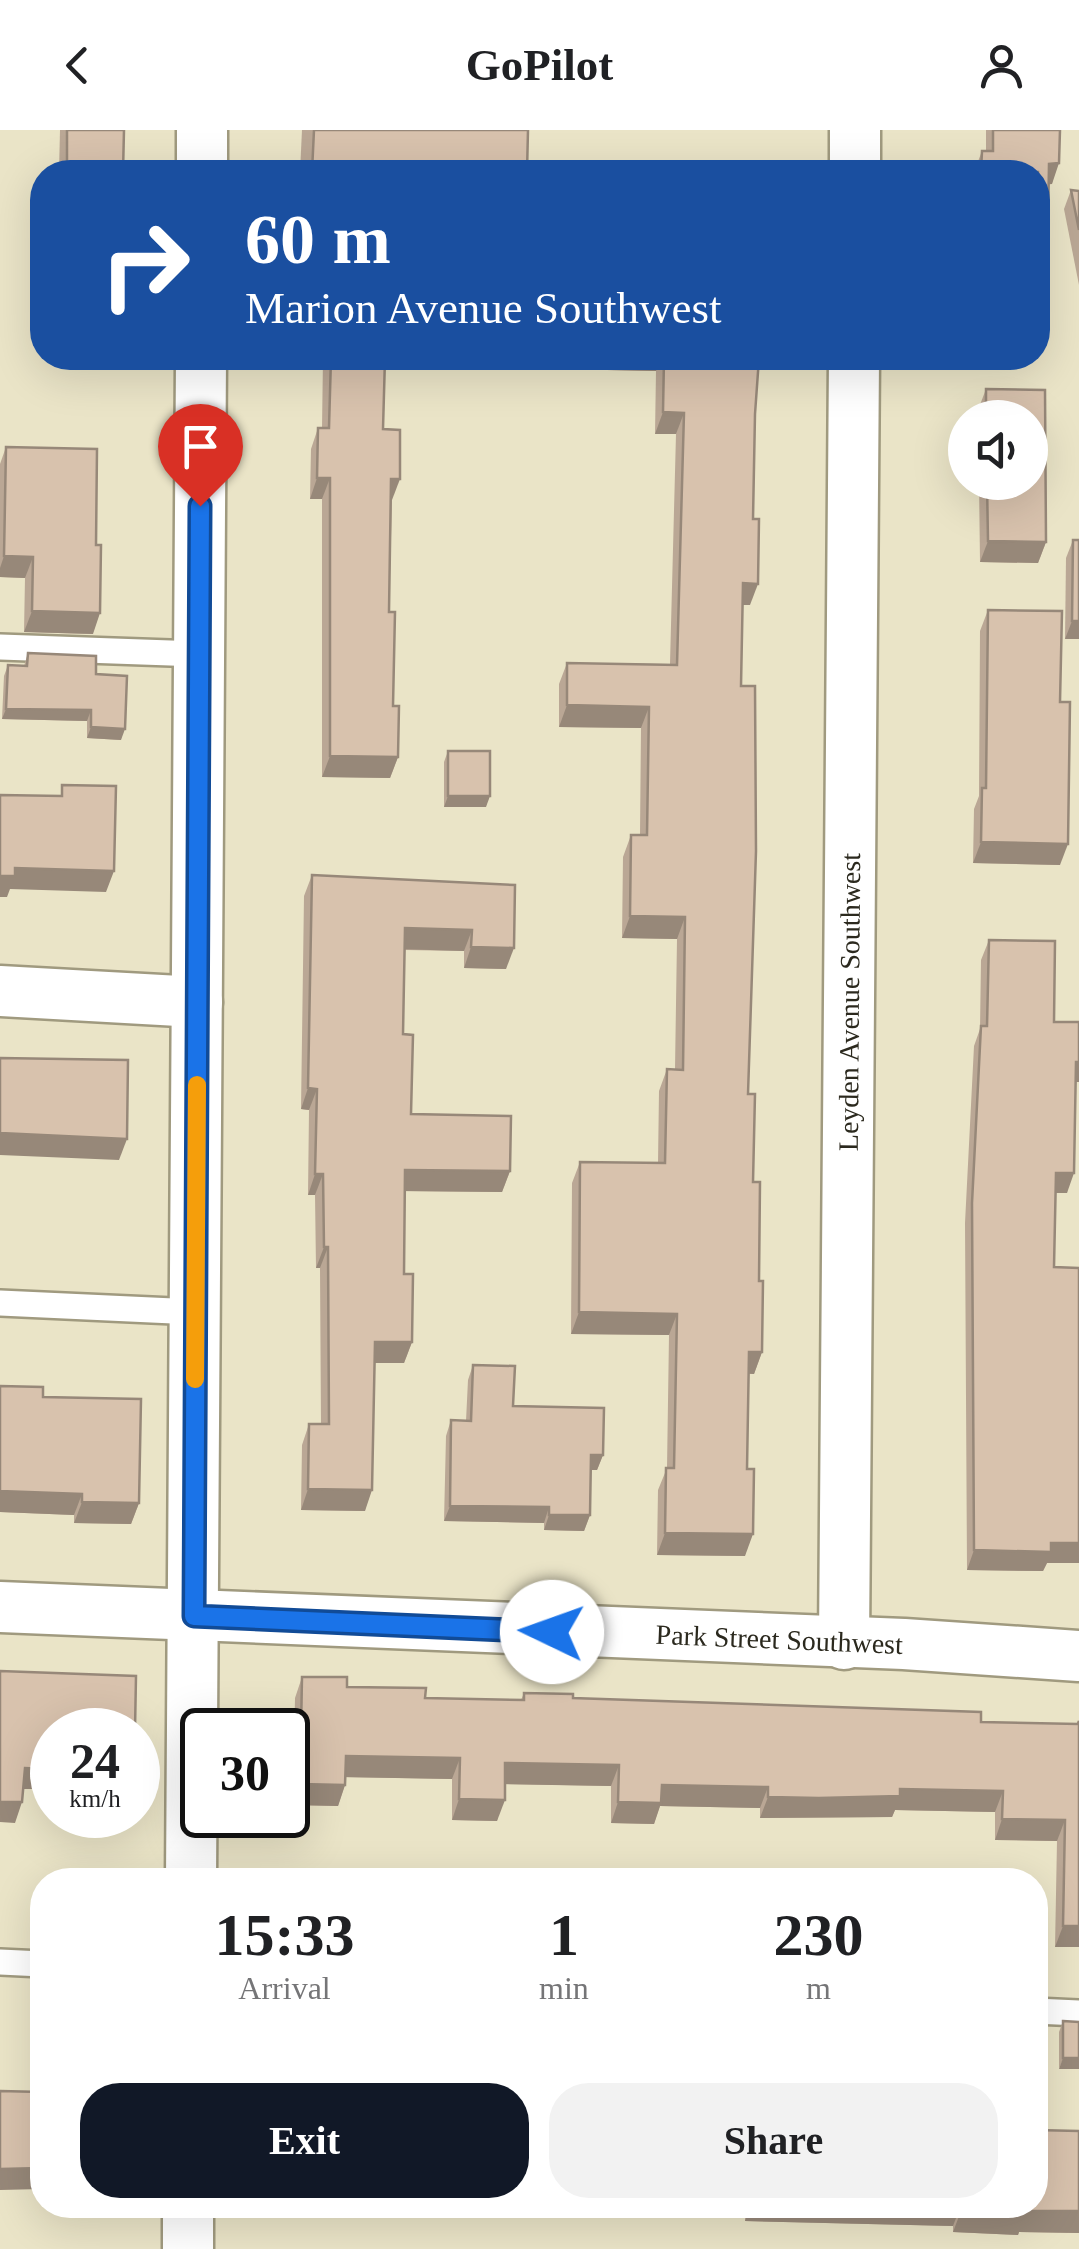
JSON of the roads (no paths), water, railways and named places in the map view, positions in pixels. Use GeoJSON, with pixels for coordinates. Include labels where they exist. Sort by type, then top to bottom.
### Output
{"type":"FeatureCollection","features":[{"type":"Feature","properties":{"kind":"street"},"geometry":{"type":"LineString","coordinates":[[202,130],[202,160]]}},
{"type":"Feature","properties":{"kind":"street"},"geometry":{"type":"LineString","coordinates":[[855,160],[856,130]]}},
{"type":"Feature","properties":{"kind":"street"},"geometry":{"type":"LineString","coordinates":[[191,1868],[201,370]]}},
{"type":"Feature","properties":{"kind":"street","name":"Leyden Avenue Southwest"},"geometry":{"type":"LineString","coordinates":[[844,1644],[854,370]]}},
{"type":"Feature","properties":{"kind":"street"},"geometry":{"type":"LineString","coordinates":[[0,992],[197,1002]]}},
{"type":"Feature","properties":{"kind":"street","name":"Park Street Southwest"},"geometry":{"type":"LineString","coordinates":[[0,1607],[1079,1656]]}},
{"type":"Feature","properties":{"kind":"street"},"geometry":{"type":"LineString","coordinates":[[188,2218],[188,2249]]}},
{"type":"Feature","properties":{"kind":"lane"},"geometry":{"type":"LineString","coordinates":[[0,647],[199,654]]}},
{"type":"Feature","properties":{"kind":"lane"},"geometry":{"type":"LineString","coordinates":[[0,1303],[195,1312]]}},
{"type":"Feature","properties":{"kind":"lane"},"geometry":{"type":"LineString","coordinates":[[0,1962],[30,1963]]}},
{"type":"Feature","properties":{"kind":"lane"},"geometry":{"type":"LineString","coordinates":[[1048,2012],[1079,2013]]}}]}
